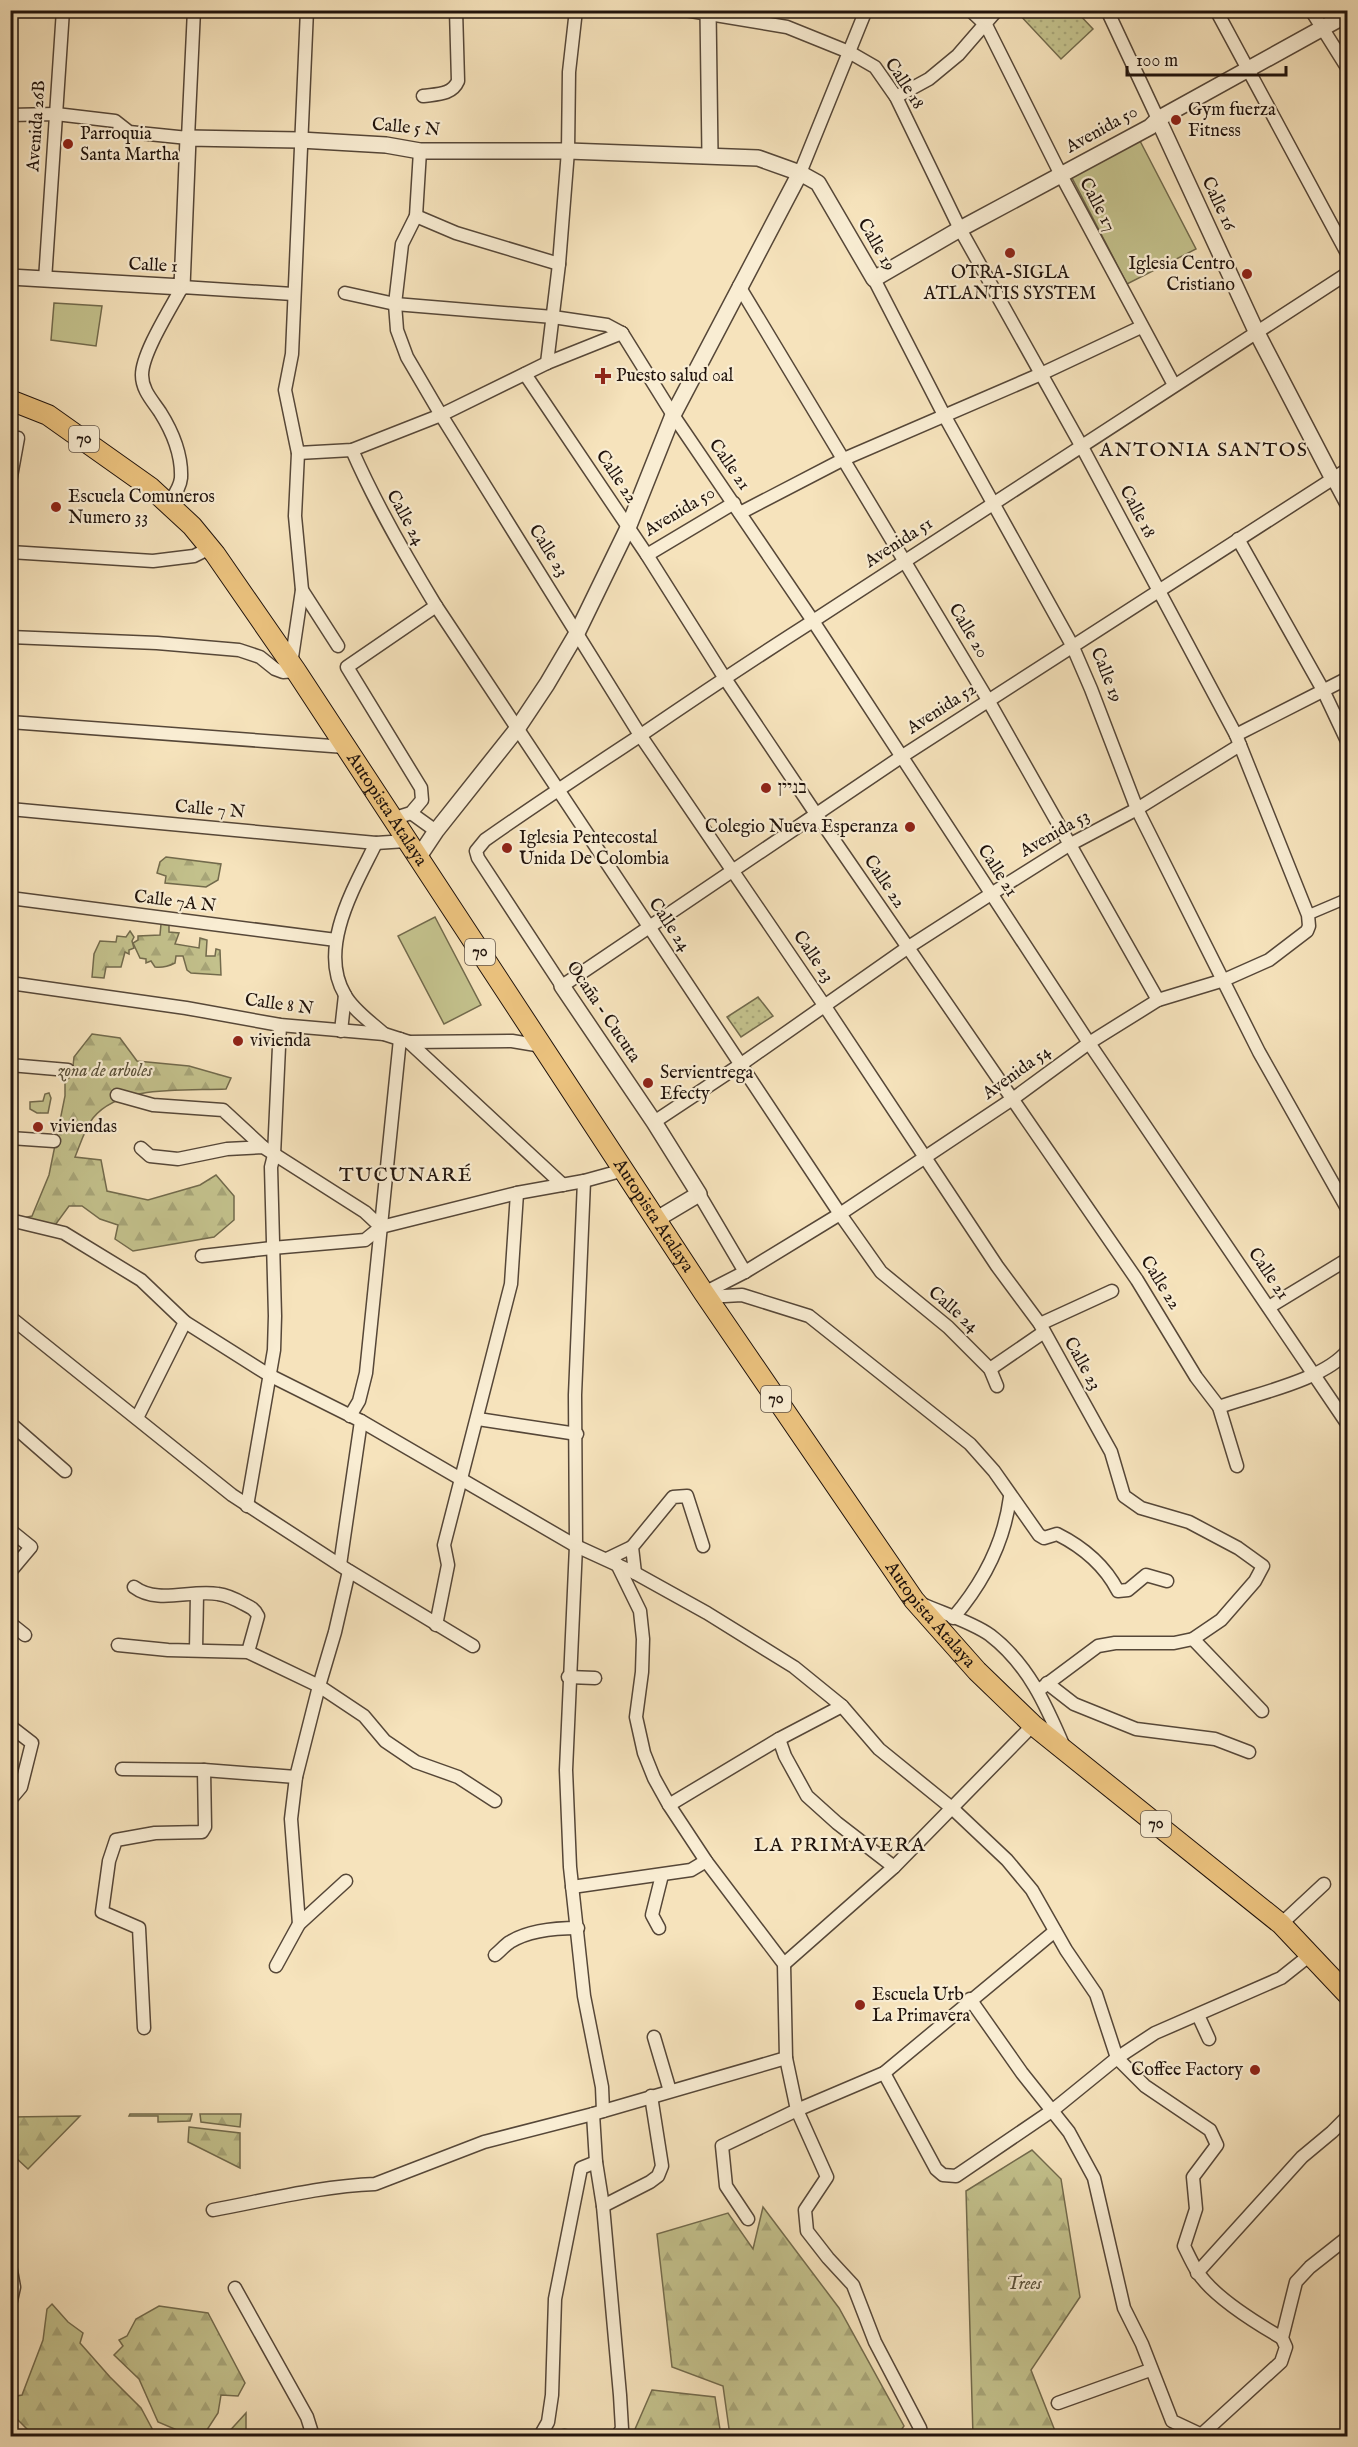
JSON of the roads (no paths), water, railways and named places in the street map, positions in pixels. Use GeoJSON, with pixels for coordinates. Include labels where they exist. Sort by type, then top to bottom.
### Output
{"type":"FeatureCollection","features":[{"type":"Feature","properties":{"kind":"main road","name":"Autopista Atalaya"},"geometry":{"type":"LineString","coordinates":[[10,400],[48,415],[98,449],[169,503],[210,548],[294,668],[706,1295],[914,1600],[977,1671],[1033,1725],[1066,1754],[1281,1924],[1347,1995]]}},
{"type":"Feature","properties":{"kind":"street","name":"Avenida 26B"},"geometry":{"type":"LineString","coordinates":[[45,280],[63,10]]}},
{"type":"Feature","properties":{"kind":"street"},"geometry":{"type":"LineString","coordinates":[[169,503],[178,490],[181,478],[177,449],[172,434],[146,392],[142,379],[142,364],[182,287],[194,10]]}},
{"type":"Feature","properties":{"kind":"street"},"geometry":{"type":"LineString","coordinates":[[10,637],[239,650],[260,657],[275,669],[283,672],[294,668],[302,590],[295,516],[298,453],[285,390],[292,354],[307,10]]}},
{"type":"Feature","properties":{"kind":"street"},"geometry":{"type":"LineString","coordinates":[[423,96],[448,92],[455,88],[458,81],[456,10]]}},
{"type":"Feature","properties":{"kind":"street"},"geometry":{"type":"LineString","coordinates":[[547,363],[559,264],[568,151],[569,72],[576,10]]}},
{"type":"Feature","properties":{"kind":"street","name":"Calle 18"},"geometry":{"type":"LineString","coordinates":[[685,10],[708,12],[787,27],[849,52],[875,68],[896,98],[960,229],[1082,447],[1238,740],[1308,915]]}},
{"type":"Feature","properties":{"kind":"street"},"geometry":{"type":"LineString","coordinates":[[418,858],[436,831],[517,729],[577,633],[628,528],[673,415],[800,173],[866,10]]}},
{"type":"Feature","properties":{"kind":"street","name":"Calle 17"},"geometry":{"type":"LineString","coordinates":[[970,10],[986,25],[1061,175],[1174,385]]}},
{"type":"Feature","properties":{"kind":"street"},"geometry":{"type":"LineString","coordinates":[[896,98],[929,79],[958,55],[997,10]]}},
{"type":"Feature","properties":{"kind":"street","name":"Calle 16"},"geometry":{"type":"LineString","coordinates":[[1107,10],[1256,331],[1347,507]]}},
{"type":"Feature","properties":{"kind":"street"},"geometry":{"type":"LineString","coordinates":[[1216,10],[1347,255]]}},
{"type":"Feature","properties":{"kind":"street"},"geometry":{"type":"LineString","coordinates":[[1311,10],[1347,69]]}},
{"type":"Feature","properties":{"kind":"street"},"geometry":{"type":"LineString","coordinates":[[708,12],[710,155]]}},
{"type":"Feature","properties":{"kind":"street","name":"Avenida 50"},"geometry":{"type":"LineString","coordinates":[[874,279],[960,229],[1150,127],[1158,119],[1347,14]]}},
{"type":"Feature","properties":{"kind":"street","name":"Calle 5 N"},"geometry":{"type":"LineString","coordinates":[[10,114],[56,114],[115,121],[129,132],[188,138],[300,140],[386,145],[420,151],[568,151],[758,158],[800,173]]}},
{"type":"Feature","properties":{"kind":"street"},"geometry":{"type":"LineString","coordinates":[[420,151],[416,216],[456,233],[559,264]]}},
{"type":"Feature","properties":{"kind":"street","name":"Calle 19"},"geometry":{"type":"LineString","coordinates":[[800,173],[818,183],[874,279],[944,415],[1072,645],[1137,809],[1259,1052],[1347,1210]]}},
{"type":"Feature","properties":{"kind":"street","name":"Calle 23"},"geometry":{"type":"LineString","coordinates":[[416,216],[402,244],[395,304],[397,330],[407,357],[640,735],[824,1005],[997,1266],[1042,1328],[1111,1452],[1124,1496],[1141,1508],[1189,1522],[1238,1548],[1263,1566],[1250,1588],[1221,1620],[1193,1639]]}},
{"type":"Feature","properties":{"kind":"street","name":"Avenida 51"},"geometry":{"type":"LineString","coordinates":[[476,851],[485,840],[556,789],[724,677],[1082,447],[1347,273]]}},
{"type":"Feature","properties":{"kind":"street","name":"Calle 1"},"geometry":{"type":"LineString","coordinates":[[10,277],[293,294]]}},
{"type":"Feature","properties":{"kind":"street","name":"Calle 20"},"geometry":{"type":"LineString","coordinates":[[739,286],[988,700],[1158,1000]]}},
{"type":"Feature","properties":{"kind":"street"},"geometry":{"type":"LineString","coordinates":[[345,293],[395,304],[553,317],[607,325],[622,333]]}},
{"type":"Feature","properties":{"kind":"street","name":"Avenida 50"},"geometry":{"type":"LineString","coordinates":[[647,555],[737,508],[1041,374],[1141,327]]}},
{"type":"Feature","properties":{"kind":"street"},"geometry":{"type":"LineString","coordinates":[[298,453],[352,450],[441,415],[547,363],[622,333]]}},
{"type":"Feature","properties":{"kind":"street","name":"Calle 21"},"geometry":{"type":"LineString","coordinates":[[622,333],[673,415],[813,621],[1089,1043],[1347,1425]]}},
{"type":"Feature","properties":{"kind":"street","name":"Calle 22"},"geometry":{"type":"LineString","coordinates":[[525,374],[647,555],[724,677],[816,814],[907,948],[1014,1098],[1137,1280],[1196,1377],[1219,1407]]}},
{"type":"Feature","properties":{"kind":"street"},"geometry":{"type":"LineString","coordinates":[[10,482],[14,437]]}},
{"type":"Feature","properties":{"kind":"street","name":"Calle 24"},"geometry":{"type":"LineString","coordinates":[[352,450],[371,493],[436,606],[840,1214],[880,1272],[948,1328],[990,1369],[997,1386]]}},
{"type":"Feature","properties":{"kind":"street","name":"Avenida 52"},"geometry":{"type":"LineString","coordinates":[[562,986],[901,757],[1347,469]]}},
{"type":"Feature","properties":{"kind":"street"},"geometry":{"type":"LineString","coordinates":[[1238,538],[1323,690],[1347,743]]}},
{"type":"Feature","properties":{"kind":"street"},"geometry":{"type":"LineString","coordinates":[[10,552],[153,561],[194,556],[210,548]]}},
{"type":"Feature","properties":{"kind":"street"},"geometry":{"type":"LineString","coordinates":[[302,590],[338,646]]}},
{"type":"Feature","properties":{"kind":"street"},"geometry":{"type":"LineString","coordinates":[[392,819],[411,813],[422,800],[421,789],[347,667],[436,606]]}},
{"type":"Feature","properties":{"kind":"street","name":"Avenida 53"},"geometry":{"type":"LineString","coordinates":[[654,1122],[907,948],[991,894],[1069,845],[1137,809],[1238,740],[1347,678]]}},
{"type":"Feature","properties":{"kind":"street"},"geometry":{"type":"LineString","coordinates":[[10,722],[345,747]]}},
{"type":"Feature","properties":{"kind":"street","name":"Calle 7 N"},"geometry":{"type":"LineString","coordinates":[[10,809],[376,843],[406,841]]}},
{"type":"Feature","properties":{"kind":"street"},"geometry":{"type":"LineString","coordinates":[[411,813],[436,831]]}},
{"type":"Feature","properties":{"kind":"street"},"geometry":{"type":"LineString","coordinates":[[341,1031],[345,995],[336,966],[336,940],[345,908],[376,843]]}},
{"type":"Feature","properties":{"kind":"street","name":"Ocaña - Cucuta"},"geometry":{"type":"LineString","coordinates":[[476,851],[482,865],[654,1122],[745,1272]]}},
{"type":"Feature","properties":{"kind":"street","name":"Calle 7A N"},"geometry":{"type":"LineString","coordinates":[[10,898],[336,940]]}},
{"type":"Feature","properties":{"kind":"street"},"geometry":{"type":"LineString","coordinates":[[1308,915],[1347,898]]}},
{"type":"Feature","properties":{"kind":"street","name":"Avenida 54"},"geometry":{"type":"LineString","coordinates":[[706,1295],[840,1214],[1014,1098],[1089,1043],[1158,1000],[1224,981],[1269,960],[1307,932],[1310,926],[1308,915]]}},
{"type":"Feature","properties":{"kind":"street","name":"Calle 8 N"},"geometry":{"type":"LineString","coordinates":[[10,982],[186,1008],[280,1025],[384,1034],[404,1040],[512,1041],[542,1046]]}},
{"type":"Feature","properties":{"kind":"street"},"geometry":{"type":"LineString","coordinates":[[345,995],[384,1034]]}},
{"type":"Feature","properties":{"kind":"street"},"geometry":{"type":"LineString","coordinates":[[247,1506],[274,1350],[271,1167],[274,1155],[280,1025]]}},
{"type":"Feature","properties":{"kind":"street"},"geometry":{"type":"LineString","coordinates":[[404,1040],[563,1185]]}},
{"type":"Feature","properties":{"kind":"street"},"geometry":{"type":"LineString","coordinates":[[299,1924],[291,1819],[296,1777],[335,1632],[345,1568],[355,1418],[366,1372],[404,1040]]}},
{"type":"Feature","properties":{"kind":"street"},"geometry":{"type":"LineString","coordinates":[[10,1065],[68,1070]]}},
{"type":"Feature","properties":{"kind":"street"},"geometry":{"type":"LineString","coordinates":[[117,1095],[153,1105],[223,1110],[263,1147],[365,1212],[381,1227]]}},
{"type":"Feature","properties":{"kind":"street"},"geometry":{"type":"LineString","coordinates":[[10,1138],[54,1141]]}},
{"type":"Feature","properties":{"kind":"street"},"geometry":{"type":"LineString","coordinates":[[141,1148],[150,1156],[178,1159],[228,1149],[263,1147]]}},
{"type":"Feature","properties":{"kind":"street"},"geometry":{"type":"LineString","coordinates":[[202,1256],[366,1240],[381,1227],[517,1193],[584,1181],[624,1170]]}},
{"type":"Feature","properties":{"kind":"street"},"geometry":{"type":"LineString","coordinates":[[584,1181],[576,1339],[576,1546],[568,1677],[566,1770],[572,1887],[584,1996],[602,2087],[598,2113],[596,2162],[603,2206],[620,2395],[622,2428],[617,2436]]}},
{"type":"Feature","properties":{"kind":"street"},"geometry":{"type":"LineString","coordinates":[[436,1625],[447,1565],[444,1545],[511,1284],[517,1193]]}},
{"type":"Feature","properties":{"kind":"street"},"geometry":{"type":"LineString","coordinates":[[657,1219],[699,1194]]}},
{"type":"Feature","properties":{"kind":"street"},"geometry":{"type":"LineString","coordinates":[[10,1220],[64,1233],[141,1280],[185,1322],[269,1375],[355,1418],[576,1546],[635,1573],[707,1613],[794,1667],[842,1706],[879,1749],[953,1809],[988,1841],[1026,1883],[1096,1994],[1117,2058],[1146,2086],[1210,2130],[1215,2139],[1217,2145],[1193,2177],[1196,2209],[1184,2246],[1197,2273],[1253,2321],[1282,2338],[1286,2347],[1281,2362],[1202,2436],[1172,2421],[1150,2370],[1142,2344],[1124,2308],[1094,2178],[1081,2152],[1053,2110],[1022,2073],[970,1999]]}},
{"type":"Feature","properties":{"kind":"street"},"geometry":{"type":"LineString","coordinates":[[1269,1307],[1347,1259]]}},
{"type":"Feature","properties":{"kind":"street"},"geometry":{"type":"LineString","coordinates":[[990,1369],[1042,1328],[1112,1291]]}},
{"type":"Feature","properties":{"kind":"street"},"geometry":{"type":"LineString","coordinates":[[706,1295],[742,1294],[810,1316],[970,1443],[994,1471],[1010,1497],[1039,1535],[1044,1538],[1057,1534],[1066,1539],[1101,1564],[1118,1591],[1128,1590],[1146,1575],[1167,1581]]}},
{"type":"Feature","properties":{"kind":"street"},"geometry":{"type":"LineString","coordinates":[[10,1317],[247,1506],[473,1646]]}},
{"type":"Feature","properties":{"kind":"street"},"geometry":{"type":"LineString","coordinates":[[137,1418],[185,1322]]}},
{"type":"Feature","properties":{"kind":"street"},"geometry":{"type":"LineString","coordinates":[[1237,1466],[1219,1407],[1313,1376],[1342,1357],[1347,1350]]}},
{"type":"Feature","properties":{"kind":"street"},"geometry":{"type":"LineString","coordinates":[[478,1419],[577,1434]]}},
{"type":"Feature","properties":{"kind":"street"},"geometry":{"type":"LineString","coordinates":[[10,1423],[65,1471]]}},
{"type":"Feature","properties":{"kind":"street"},"geometry":{"type":"LineString","coordinates":[[612,1562],[632,1547],[673,1497],[680,1495],[687,1496],[703,1546]]}},
{"type":"Feature","properties":{"kind":"street"},"geometry":{"type":"LineString","coordinates":[[953,1618],[971,1596],[986,1571],[1003,1533],[1010,1497]]}},
{"type":"Feature","properties":{"kind":"street"},"geometry":{"type":"LineString","coordinates":[[10,1530],[31,1547],[10,1572]]}},
{"type":"Feature","properties":{"kind":"street"},"geometry":{"type":"LineString","coordinates":[[632,1547],[635,1573]]}},
{"type":"Feature","properties":{"kind":"street"},"geometry":{"type":"LineString","coordinates":[[612,1562],[640,1611],[643,1639],[642,1672],[636,1717],[644,1753],[654,1778],[706,1861],[784,1964],[786,2058],[797,2110],[827,2177],[805,2210],[807,2231],[853,2285],[875,2342],[922,2436]]}},
{"type":"Feature","properties":{"kind":"street"},"geometry":{"type":"LineString","coordinates":[[134,1587],[155,1595],[218,1594],[256,1611],[258,1616],[248,1652]]}},
{"type":"Feature","properties":{"kind":"street"},"geometry":{"type":"LineString","coordinates":[[196,1650],[197,1594]]}},
{"type":"Feature","properties":{"kind":"street"},"geometry":{"type":"LineString","coordinates":[[914,1600],[989,1634],[1043,1687],[1074,1704],[1136,1729],[1215,1739],[1249,1752]]}},
{"type":"Feature","properties":{"kind":"street"},"geometry":{"type":"LineString","coordinates":[[10,1623],[25,1635]]}},
{"type":"Feature","properties":{"kind":"street"},"geometry":{"type":"LineString","coordinates":[[1043,1687],[1098,1646],[1115,1643],[1174,1643],[1193,1639],[1262,1711]]}},
{"type":"Feature","properties":{"kind":"street"},"geometry":{"type":"LineString","coordinates":[[118,1645],[168,1650],[248,1652],[319,1686],[364,1716],[385,1740],[416,1762],[458,1777],[495,1801]]}},
{"type":"Feature","properties":{"kind":"street"},"geometry":{"type":"LineString","coordinates":[[568,1677],[595,1678]]}},
{"type":"Feature","properties":{"kind":"street"},"geometry":{"type":"LineString","coordinates":[[1043,1687],[1066,1754]]}},
{"type":"Feature","properties":{"kind":"street"},"geometry":{"type":"LineString","coordinates":[[669,1805],[779,1738],[842,1706]]}},
{"type":"Feature","properties":{"kind":"street"},"geometry":{"type":"LineString","coordinates":[[784,1964],[894,1866],[953,1809],[1033,1725]]}},
{"type":"Feature","properties":{"kind":"street"},"geometry":{"type":"LineString","coordinates":[[10,1726],[32,1743],[21,1787],[10,1800]]}},
{"type":"Feature","properties":{"kind":"street"},"geometry":{"type":"LineString","coordinates":[[779,1738],[785,1756],[807,1796],[837,1823],[894,1866]]}},
{"type":"Feature","properties":{"kind":"street"},"geometry":{"type":"LineString","coordinates":[[122,1769],[204,1770],[296,1777]]}},
{"type":"Feature","properties":{"kind":"street"},"geometry":{"type":"LineString","coordinates":[[144,2028],[139,1928],[102,1912],[109,1861],[114,1842],[120,1838],[155,1833],[202,1832],[205,1827],[204,1770]]}},
{"type":"Feature","properties":{"kind":"street"},"geometry":{"type":"LineString","coordinates":[[572,1887],[691,1870],[706,1861]]}},
{"type":"Feature","properties":{"kind":"street"},"geometry":{"type":"LineString","coordinates":[[659,1928],[652,1915],[662,1875]]}},
{"type":"Feature","properties":{"kind":"street"},"geometry":{"type":"LineString","coordinates":[[276,1966],[299,1924],[346,1881]]}},
{"type":"Feature","properties":{"kind":"street"},"geometry":{"type":"LineString","coordinates":[[1281,1924],[1324,1884]]}},
{"type":"Feature","properties":{"kind":"street"},"geometry":{"type":"LineString","coordinates":[[495,1955],[510,1942],[525,1936],[556,1928],[578,1928]]}},
{"type":"Feature","properties":{"kind":"street"},"geometry":{"type":"LineString","coordinates":[[748,2219],[726,2186],[722,2146],[797,2110],[884,2073],[970,1999],[1055,1931]]}},
{"type":"Feature","properties":{"kind":"street"},"geometry":{"type":"LineString","coordinates":[[884,2073],[936,2169],[943,2175],[956,2176],[1053,2110],[1117,2058],[1155,2033],[1281,1978],[1310,1955]]}},
{"type":"Feature","properties":{"kind":"street"},"geometry":{"type":"LineString","coordinates":[[1198,2014],[1209,2039]]}},
{"type":"Feature","properties":{"kind":"street"},"geometry":{"type":"LineString","coordinates":[[654,2037],[670,2091]]}},
{"type":"Feature","properties":{"kind":"street"},"geometry":{"type":"LineString","coordinates":[[213,2210],[265,2199],[375,2184],[484,2142],[598,2113],[786,2058]]}},
{"type":"Feature","properties":{"kind":"street"},"geometry":{"type":"LineString","coordinates":[[603,2206],[658,2176],[662,2166],[651,2096]]}},
{"type":"Feature","properties":{"kind":"street"},"geometry":{"type":"LineString","coordinates":[[1197,2273],[1302,2157],[1347,2116]]}},
{"type":"Feature","properties":{"kind":"street"},"geometry":{"type":"LineString","coordinates":[[540,2436],[548,2422],[552,2395],[555,2299],[581,2168],[596,2162]]}},
{"type":"Feature","properties":{"kind":"street"},"geometry":{"type":"LineString","coordinates":[[1282,2338],[1296,2282],[1310,2267],[1347,2237]]}},
{"type":"Feature","properties":{"kind":"street"},"geometry":{"type":"LineString","coordinates":[[10,2265],[14,2287],[10,2305]]}},
{"type":"Feature","properties":{"kind":"street"},"geometry":{"type":"LineString","coordinates":[[235,2288],[307,2417],[313,2436]]}},
{"type":"Feature","properties":{"kind":"street"},"geometry":{"type":"LineString","coordinates":[[1058,2403],[1150,2370]]}},
{"type":"Feature","properties":{"kind":"place","name":"Gym fuerza Fitness"},"geometry":{"type":"Point","coordinates":[1176,120]}},
{"type":"Feature","properties":{"kind":"place","name":"Parroquia Santa Martha"},"geometry":{"type":"Point","coordinates":[68,144]}},
{"type":"Feature","properties":{"kind":"place","name":"OTRA-SIGLA ATLANTIS SYSTEM"},"geometry":{"type":"Point","coordinates":[1010,253]}},
{"type":"Feature","properties":{"kind":"place","name":"Iglesia Centro Cristiano"},"geometry":{"type":"Point","coordinates":[1247,274]}},
{"type":"Feature","properties":{"kind":"place","name":"Puesto salud 0al"},"geometry":{"type":"Point","coordinates":[603,376]}},
{"type":"Feature","properties":{"kind":"place","name":"Escuela Comuneros Numero 33"},"geometry":{"type":"Point","coordinates":[56,507]}},
{"type":"Feature","properties":{"kind":"place","name":"בניין"},"geometry":{"type":"Point","coordinates":[766,788]}},
{"type":"Feature","properties":{"kind":"place","name":"Colegio Nueva Esperanza"},"geometry":{"type":"Point","coordinates":[910,827]}},
{"type":"Feature","properties":{"kind":"place","name":"Iglesia Pentecostal Unida De Colombia"},"geometry":{"type":"Point","coordinates":[507,848]}},
{"type":"Feature","properties":{"kind":"place","name":"vivienda"},"geometry":{"type":"Point","coordinates":[238,1041]}},
{"type":"Feature","properties":{"kind":"place","name":"Servientrega Efecty"},"geometry":{"type":"Point","coordinates":[648,1083]}},
{"type":"Feature","properties":{"kind":"place","name":"viviendas"},"geometry":{"type":"Point","coordinates":[38,1127]}},
{"type":"Feature","properties":{"kind":"place","name":"Escuela Urb La Primavera"},"geometry":{"type":"Point","coordinates":[860,2005]}},
{"type":"Feature","properties":{"kind":"place","name":"Coffee Factory"},"geometry":{"type":"Point","coordinates":[1255,2070]}},
{"type":"Feature","properties":{"kind":"district","name":"ANTONIA SANTOS"},"geometry":{"type":"Point","coordinates":[1204,450]}},
{"type":"Feature","properties":{"kind":"district","name":"TUCUNARÉ"},"geometry":{"type":"Point","coordinates":[406,1175]}},
{"type":"Feature","properties":{"kind":"district","name":"LA PRIMAVERA"},"geometry":{"type":"Point","coordinates":[840,1845]}},
{"type":"Feature","properties":{"kind":"park label","name":"zona de arboles"},"geometry":{"type":"Point","coordinates":[105,1071]}},
{"type":"Feature","properties":{"kind":"park label","name":"Trees"},"geometry":{"type":"Point","coordinates":[1024,2284]}}]}
